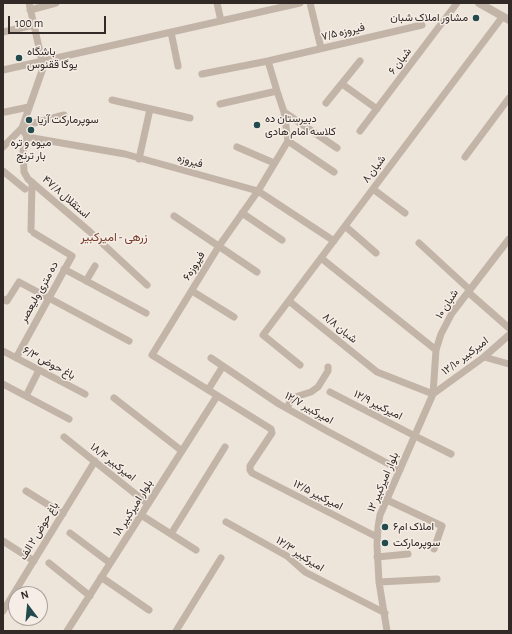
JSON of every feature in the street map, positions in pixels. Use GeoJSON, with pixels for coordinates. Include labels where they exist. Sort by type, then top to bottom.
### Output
{"type":"FeatureCollection","features":[{"type":"Feature","properties":{"kind":"street"},"geometry":{"type":"LineString","coordinates":[[27,137],[23,127],[43,68],[29,7],[56,3]]}},
{"type":"Feature","properties":{"kind":"street"},"geometry":{"type":"LineString","coordinates":[[217,3],[221,21]]}},
{"type":"Feature","properties":{"kind":"street"},"geometry":{"type":"LineString","coordinates":[[3,70],[300,3]]}},
{"type":"Feature","properties":{"kind":"street"},"geometry":{"type":"LineString","coordinates":[[310,3],[321,48]]}},
{"type":"Feature","properties":{"kind":"street","name":"۶ شبان"},"geometry":{"type":"LineString","coordinates":[[360,131],[457,3]]}},
{"type":"Feature","properties":{"kind":"street"},"geometry":{"type":"LineString","coordinates":[[479,3],[506,18]]}},
{"type":"Feature","properties":{"kind":"street","name":"۸ شبان"},"geometry":{"type":"LineString","coordinates":[[300,365],[263,335],[373,189],[506,18]]}},
{"type":"Feature","properties":{"kind":"street"},"geometry":{"type":"LineString","coordinates":[[3,32],[34,25]]}},
{"type":"Feature","properties":{"kind":"street","name":"۷/۵ فیروزه"},"geometry":{"type":"LineString","coordinates":[[202,74],[422,25]]}},
{"type":"Feature","properties":{"kind":"street"},"geometry":{"type":"LineString","coordinates":[[170,32],[178,66]]}},
{"type":"Feature","properties":{"kind":"street"},"geometry":{"type":"LineString","coordinates":[[268,60],[284,112],[288,141],[334,172]]}},
{"type":"Feature","properties":{"kind":"street"},"geometry":{"type":"LineString","coordinates":[[326,103],[360,62]]}},
{"type":"Feature","properties":{"kind":"street"},"geometry":{"type":"LineString","coordinates":[[342,84],[377,109]]}},
{"type":"Feature","properties":{"kind":"street"},"geometry":{"type":"LineString","coordinates":[[220,104],[277,91]]}},
{"type":"Feature","properties":{"kind":"street"},"geometry":{"type":"LineString","coordinates":[[465,157],[509,98]]}},
{"type":"Feature","properties":{"kind":"street"},"geometry":{"type":"LineString","coordinates":[[112,100],[190,118]]}},
{"type":"Feature","properties":{"kind":"street"},"geometry":{"type":"LineString","coordinates":[[5,112],[30,106]]}},
{"type":"Feature","properties":{"kind":"street"},"geometry":{"type":"LineString","coordinates":[[139,159],[150,109]]}},
{"type":"Feature","properties":{"kind":"street"},"geometry":{"type":"LineString","coordinates":[[284,112],[337,148]]}},
{"type":"Feature","properties":{"kind":"street"},"geometry":{"type":"LineString","coordinates":[[3,146],[23,127],[64,115]]}},
{"type":"Feature","properties":{"kind":"street","name":"فیروزه"},"geometry":{"type":"LineString","coordinates":[[27,137],[125,154],[258,191],[334,241]]}},
{"type":"Feature","properties":{"kind":"street","name":"۴۷/۸ استقلال"},"geometry":{"type":"LineString","coordinates":[[27,137],[23,151],[24,172],[28,179],[147,285]]}},
{"type":"Feature","properties":{"kind":"street","name":"فیروزه۶"},"geometry":{"type":"LineString","coordinates":[[208,390],[152,356],[219,246],[258,191],[288,141]]}},
{"type":"Feature","properties":{"kind":"street"},"geometry":{"type":"LineString","coordinates":[[237,147],[274,163]]}},
{"type":"Feature","properties":{"kind":"street"},"geometry":{"type":"LineString","coordinates":[[3,171],[25,189]]}},
{"type":"Feature","properties":{"kind":"street","name":"ده متری ولیعصر"},"geometry":{"type":"LineString","coordinates":[[16,358],[72,256],[32,232],[32,182]]}},
{"type":"Feature","properties":{"kind":"street"},"geometry":{"type":"LineString","coordinates":[[373,189],[405,213]]}},
{"type":"Feature","properties":{"kind":"street"},"geometry":{"type":"LineString","coordinates":[[242,213],[282,240]]}},
{"type":"Feature","properties":{"kind":"street"},"geometry":{"type":"LineString","coordinates":[[174,216],[257,272]]}},
{"type":"Feature","properties":{"kind":"street"},"geometry":{"type":"LineString","coordinates":[[345,226],[376,253]]}},
{"type":"Feature","properties":{"kind":"street","name":"۱۰ شبان"},"geometry":{"type":"LineString","coordinates":[[433,394],[436,350],[441,334],[452,313],[509,239]]}},
{"type":"Feature","properties":{"kind":"street"},"geometry":{"type":"LineString","coordinates":[[419,243],[509,328]]}},
{"type":"Feature","properties":{"kind":"street"},"geometry":{"type":"LineString","coordinates":[[321,258],[436,350]]}},
{"type":"Feature","properties":{"kind":"street"},"geometry":{"type":"LineString","coordinates":[[86,281],[95,266]]}},
{"type":"Feature","properties":{"kind":"street"},"geometry":{"type":"LineString","coordinates":[[64,270],[146,313]]}},
{"type":"Feature","properties":{"kind":"street"},"geometry":{"type":"LineString","coordinates":[[3,299],[7,301],[19,282],[129,341]]}},
{"type":"Feature","properties":{"kind":"street"},"geometry":{"type":"LineString","coordinates":[[192,291],[234,317]]}},
{"type":"Feature","properties":{"kind":"street","name":"۸/۸ شبان"},"geometry":{"type":"LineString","coordinates":[[289,301],[377,372],[433,394]]}},
{"type":"Feature","properties":{"kind":"street","name":"۱۲/۱۰ امیرکبیر"},"geometry":{"type":"LineString","coordinates":[[433,394],[484,357],[509,335]]}},
{"type":"Feature","properties":{"kind":"street","name":"۶/۳ باغ حوض"},"geometry":{"type":"LineString","coordinates":[[3,350],[85,394]]}},
{"type":"Feature","properties":{"kind":"street"},"geometry":{"type":"LineString","coordinates":[[484,357],[509,364]]}},
{"type":"Feature","properties":{"kind":"street","name":"۱۲/۷ امیرکبیر"},"geometry":{"type":"LineString","coordinates":[[211,358],[287,408],[400,470]]}},
{"type":"Feature","properties":{"kind":"street"},"geometry":{"type":"LineString","coordinates":[[217,396],[208,390],[223,366]]}},
{"type":"Feature","properties":{"kind":"street"},"geometry":{"type":"LineString","coordinates":[[287,408],[292,398],[310,392],[318,387],[328,371],[328,367]]}},
{"type":"Feature","properties":{"kind":"street"},"geometry":{"type":"LineString","coordinates":[[26,396],[39,370]]}},
{"type":"Feature","properties":{"kind":"street"},"geometry":{"type":"LineString","coordinates":[[3,384],[69,419]]}},
{"type":"Feature","properties":{"kind":"street","name":"۱۲/۹ امیرکبیر"},"geometry":{"type":"LineString","coordinates":[[330,392],[451,454]]}},
{"type":"Feature","properties":{"kind":"street","name":"۱۲ بلوار امیرکبیر"},"geometry":{"type":"LineString","coordinates":[[387,631],[379,582],[376,544],[380,515],[433,394]]}},
{"type":"Feature","properties":{"kind":"street","name":"۱۲/۵ امیرکبیر"},"geometry":{"type":"LineString","coordinates":[[217,396],[272,431],[250,466],[252,473],[377,537]]}},
{"type":"Feature","properties":{"kind":"street","name":"۱۸ بلوار امیرکبیر"},"geometry":{"type":"LineString","coordinates":[[67,631],[217,396]]}},
{"type":"Feature","properties":{"kind":"street"},"geometry":{"type":"LineString","coordinates":[[114,398],[182,451]]}},
{"type":"Feature","properties":{"kind":"street","name":"۱۸/۴ امیرکبیر"},"geometry":{"type":"LineString","coordinates":[[64,437],[148,504]]}},
{"type":"Feature","properties":{"kind":"street"},"geometry":{"type":"LineString","coordinates":[[171,534],[225,447]]}},
{"type":"Feature","properties":{"kind":"street","name":"باغ حوض ۲ الف"},"geometry":{"type":"LineString","coordinates":[[3,611],[95,461]]}},
{"type":"Feature","properties":{"kind":"street"},"geometry":{"type":"LineString","coordinates":[[26,491],[63,514]]}},
{"type":"Feature","properties":{"kind":"street"},"geometry":{"type":"LineString","coordinates":[[387,500],[442,526],[434,549]]}},
{"type":"Feature","properties":{"kind":"street"},"geometry":{"type":"LineString","coordinates":[[141,515],[196,550]]}},
{"type":"Feature","properties":{"kind":"street","name":"۱۲/۳ امیرکبیر"},"geometry":{"type":"LineString","coordinates":[[226,522],[287,556],[305,572],[385,613]]}},
{"type":"Feature","properties":{"kind":"street"},"geometry":{"type":"LineString","coordinates":[[70,533],[110,564]]}},
{"type":"Feature","properties":{"kind":"street"},"geometry":{"type":"LineString","coordinates":[[3,541],[34,561]]}},
{"type":"Feature","properties":{"kind":"street"},"geometry":{"type":"LineString","coordinates":[[377,557],[408,554]]}},
{"type":"Feature","properties":{"kind":"street"},"geometry":{"type":"LineString","coordinates":[[176,631],[221,558]]}},
{"type":"Feature","properties":{"kind":"street"},"geometry":{"type":"LineString","coordinates":[[49,563],[90,596]]}},
{"type":"Feature","properties":{"kind":"street"},"geometry":{"type":"LineString","coordinates":[[101,577],[149,610]]}},
{"type":"Feature","properties":{"kind":"street"},"geometry":{"type":"LineString","coordinates":[[379,582],[437,579]]}},
{"type":"Feature","properties":{"kind":"place","name":"مشاور املاک شبان"},"geometry":{"type":"Point","coordinates":[476,18]}},
{"type":"Feature","properties":{"kind":"place","name":"باشگاه یوگا ققنوس"},"geometry":{"type":"Point","coordinates":[19,58]}},
{"type":"Feature","properties":{"kind":"place","name":"سوپرمارکت آریا"},"geometry":{"type":"Point","coordinates":[29,120]}},
{"type":"Feature","properties":{"kind":"place","name":"دبیرستان ده کلاسه امام هادی"},"geometry":{"type":"Point","coordinates":[257,125]}},
{"type":"Feature","properties":{"kind":"place","name":"میوه و تره بار ترنج"},"geometry":{"type":"Point","coordinates":[31,130]}},
{"type":"Feature","properties":{"kind":"place","name":"املاک ام۶"},"geometry":{"type":"Point","coordinates":[385,527]}},
{"type":"Feature","properties":{"kind":"place","name":"سوپرمارکت"},"geometry":{"type":"Point","coordinates":[385,543]}},
{"type":"Feature","properties":{"kind":"district","name":"زرهی - امیرکبیر"},"geometry":{"type":"Point","coordinates":[114,237]}}]}
